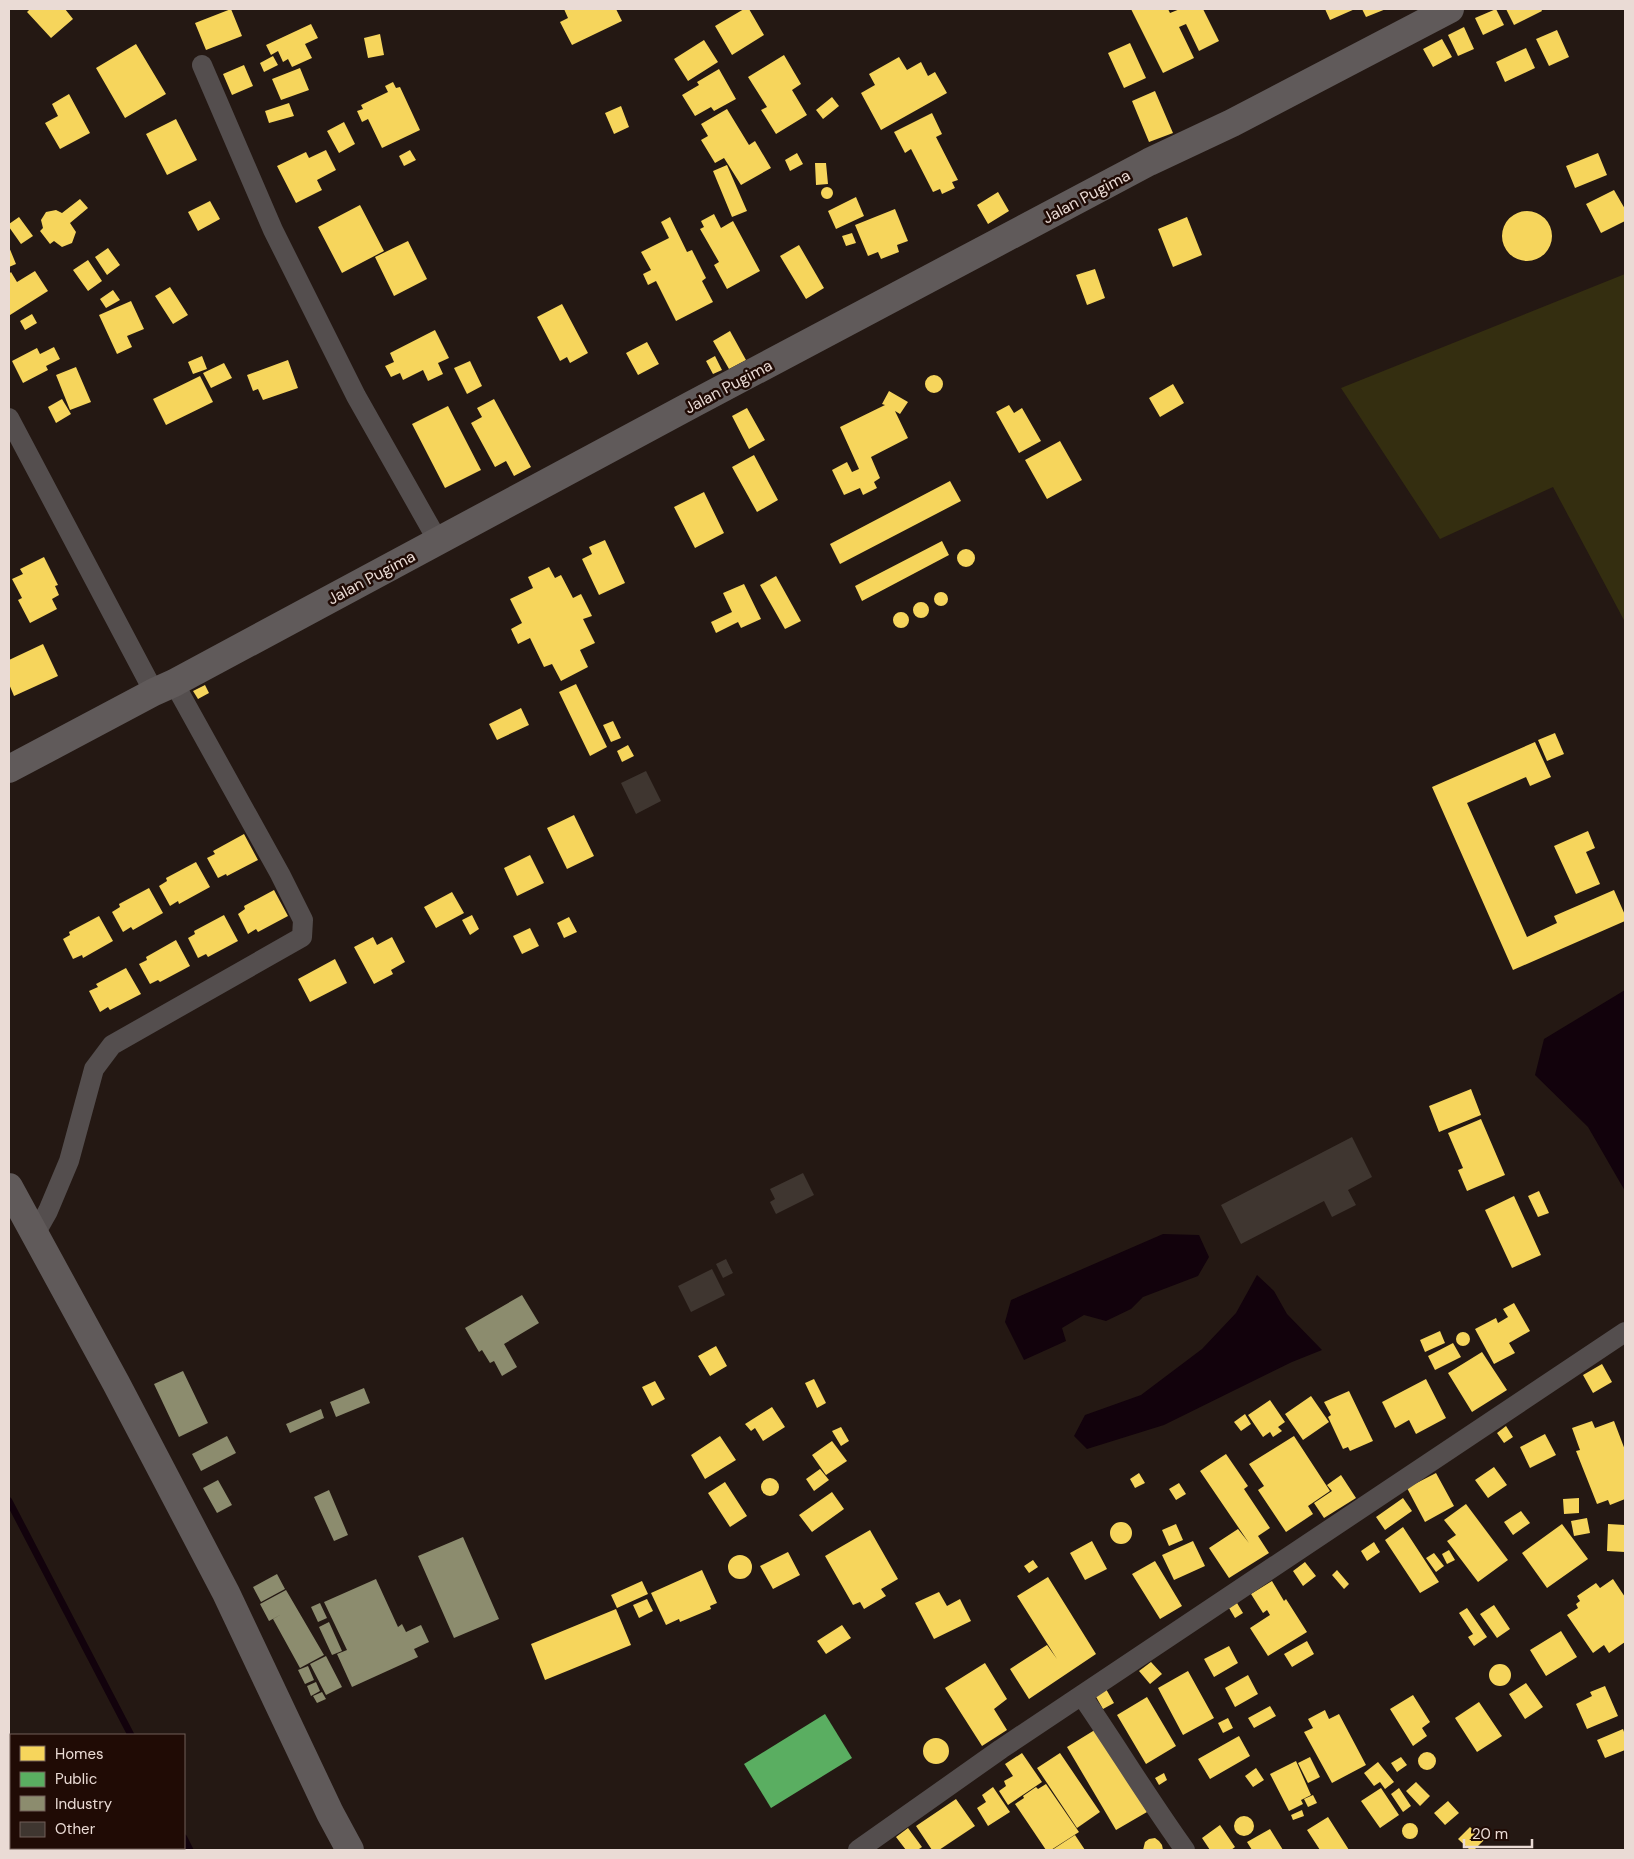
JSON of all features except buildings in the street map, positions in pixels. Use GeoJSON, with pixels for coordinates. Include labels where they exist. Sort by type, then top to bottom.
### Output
{"type":"FeatureCollection","features":[{"type":"Feature","properties":{"kind":"street","name":"Jalan Pugima"},"geometry":{"type":"LineString","coordinates":[[9,769],[1149,162],[1232,123],[1450,9]]}},
{"type":"Feature","properties":{"kind":"street"},"geometry":{"type":"LineString","coordinates":[[202,65],[273,230],[356,396],[438,541]]}},
{"type":"Feature","properties":{"kind":"street"},"geometry":{"type":"LineString","coordinates":[[9,418],[164,688],[284,882],[303,920],[302,937],[112,1045],[94,1069],[69,1161],[48,1211],[35,1234]]}},
{"type":"Feature","properties":{"kind":"street"},"geometry":{"type":"LineString","coordinates":[[9,1187],[116,1383],[226,1593],[330,1813],[350,1850]]}},
{"type":"Feature","properties":{"kind":"street"},"geometry":{"type":"LineString","coordinates":[[858,1850],[1001,1749],[1625,1332]]}},
{"type":"Feature","properties":{"kind":"street"},"geometry":{"type":"LineString","coordinates":[[1082,1696],[1157,1811],[1185,1850]]}},
{"type":"Feature","properties":{"kind":"shaded area"},"geometry":{"type":"Polygon","coordinates":[[[1625,274],[1625,622],[1553,487],[1440,539],[1341,388],[1625,274]]]}},
{"type":"Feature","properties":{"kind":"shaded area"},"geometry":{"type":"Polygon","coordinates":[[[1625,990],[1625,1191],[1588,1127],[1535,1075],[1544,1039],[1625,990]]]}},
{"type":"Feature","properties":{"kind":"shaded area"},"geometry":{"type":"Polygon","coordinates":[[[1163,1234],[1199,1235],[1209,1257],[1198,1276],[1143,1297],[1131,1309],[1106,1321],[1084,1315],[1062,1328],[1066,1341],[1024,1360],[1005,1322],[1011,1300],[1163,1234]]]}},
{"type":"Feature","properties":{"kind":"shaded area"},"geometry":{"type":"Polygon","coordinates":[[[1257,1275],[1274,1291],[1287,1314],[1322,1350],[1292,1362],[1164,1425],[1087,1449],[1074,1436],[1085,1415],[1141,1395],[1202,1349],[1236,1313],[1257,1275]]]}},
{"type":"Feature","properties":{"kind":"waterway"},"geometry":{"type":"LineString","coordinates":[[9,1501],[130,1734]]}},
{"type":"Feature","properties":{"kind":"waterway"},"geometry":{"type":"LineString","coordinates":[[185,1840],[190,1850]]}}]}
